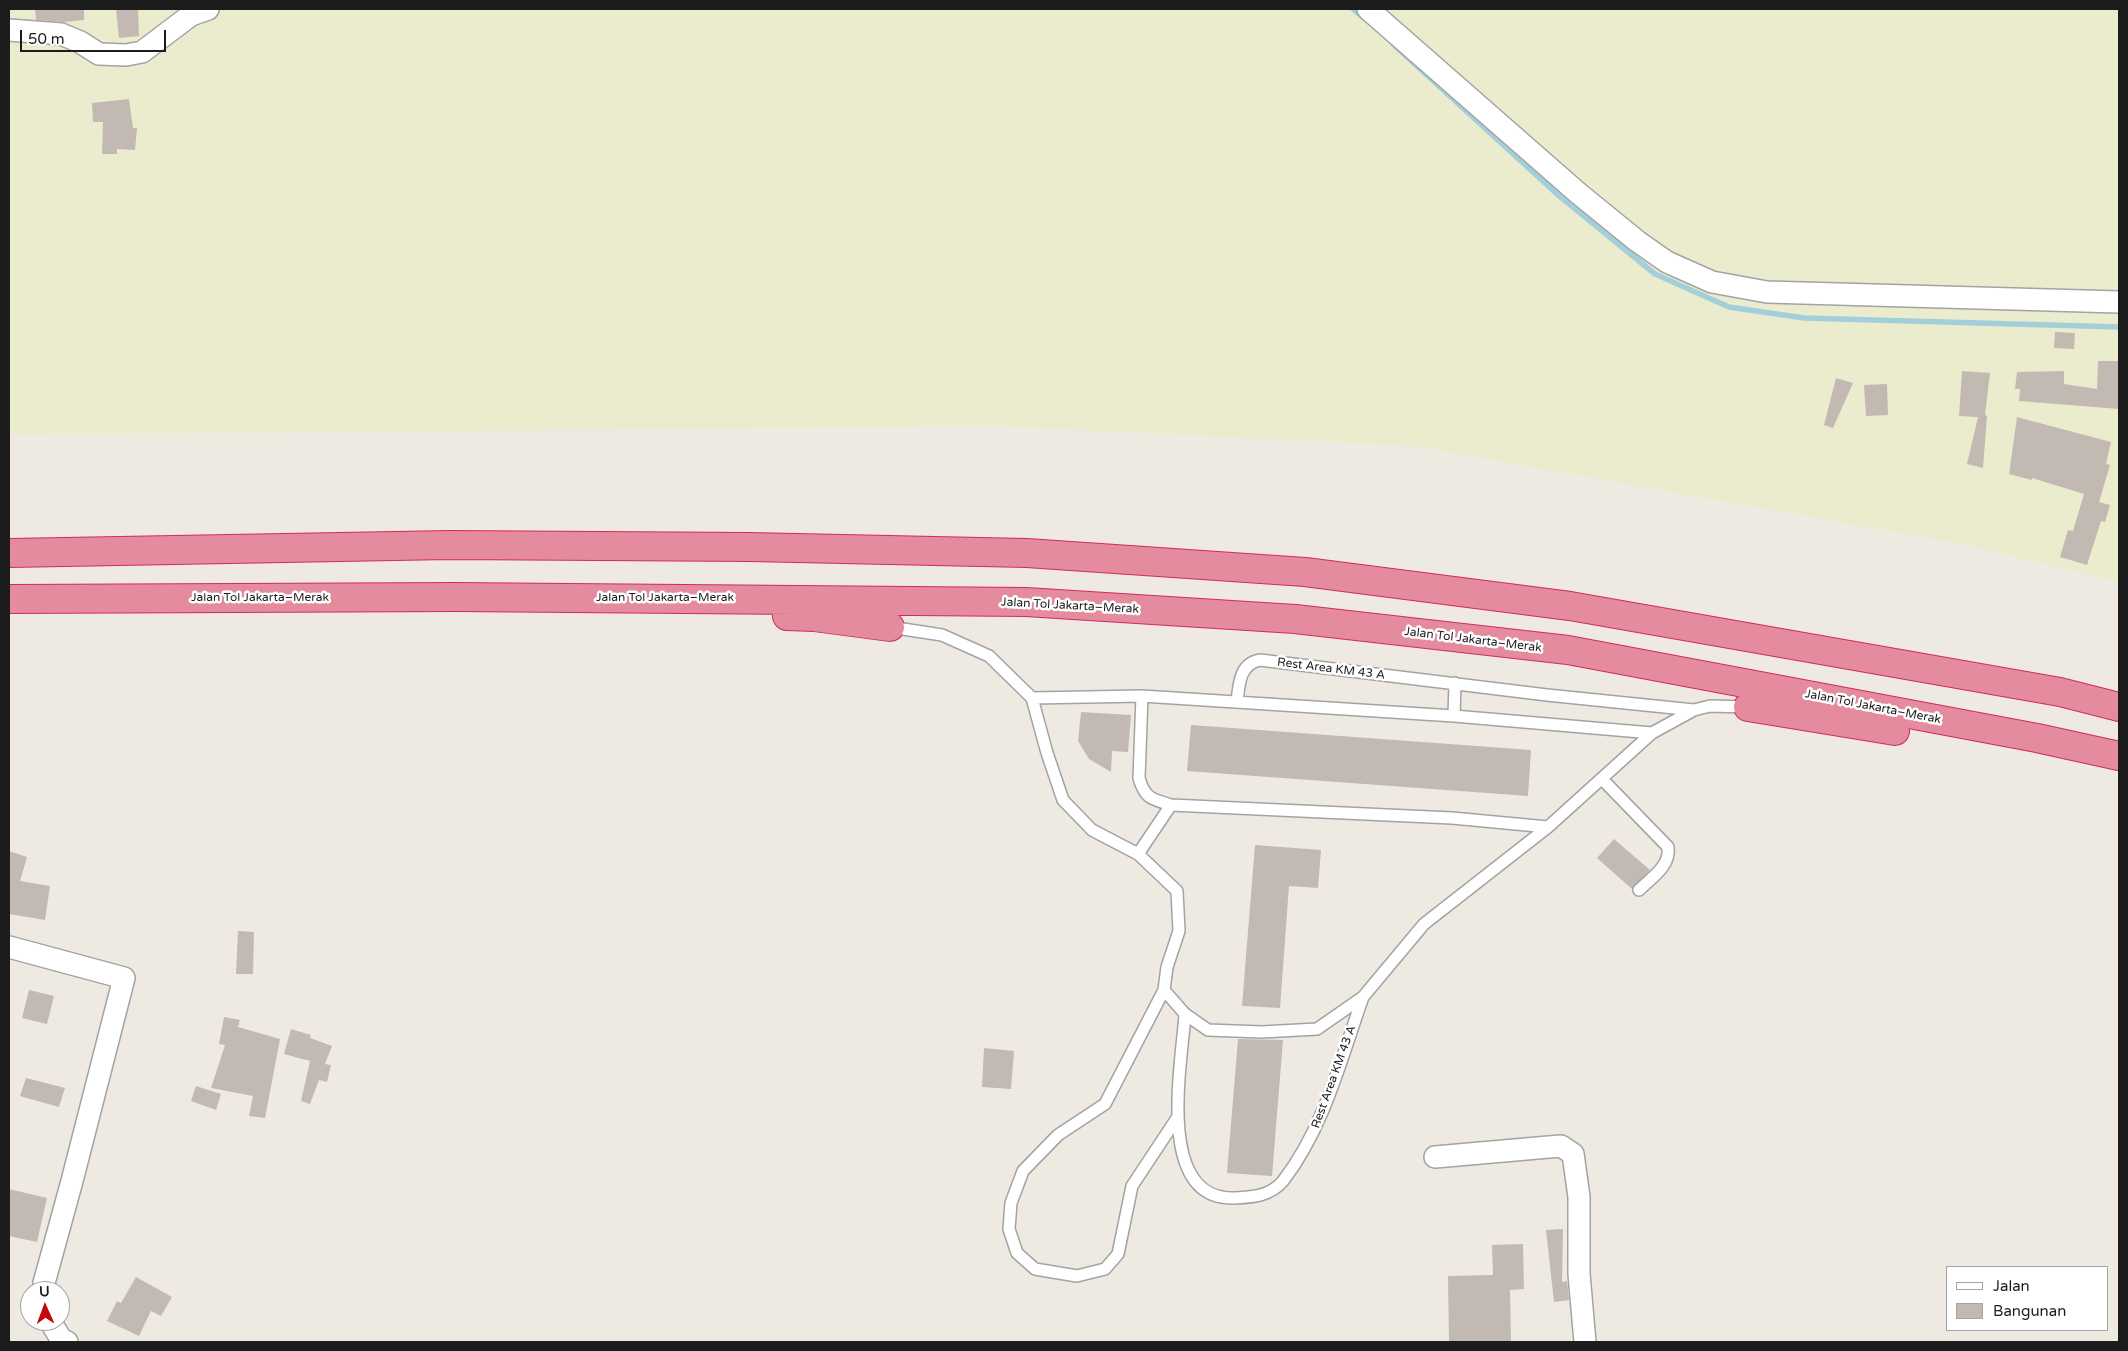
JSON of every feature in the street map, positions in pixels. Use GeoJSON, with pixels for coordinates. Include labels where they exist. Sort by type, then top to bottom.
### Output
{"type":"FeatureCollection","features":[{"type":"Feature","properties":{"kind":"highway"},"geometry":{"type":"LineString","coordinates":[[9,553],[450,544],[750,547],[1027,553],[1295,572],[1570,606],[2060,692],[2119,708]]}},
{"type":"Feature","properties":{"kind":"highway"},"geometry":{"type":"LineString","coordinates":[[456,597],[692,612],[814,617],[890,627]]}},
{"type":"Feature","properties":{"kind":"highway","name":"Jalan Tol Jakarta–Merak"},"geometry":{"type":"LineString","coordinates":[[9,599],[456,597],[1026,602],[1295,619],[1568,650],[2037,738],[2119,756]]}},
{"type":"Feature","properties":{"kind":"highway"},"geometry":{"type":"LineString","coordinates":[[1748,707],[2016,751],[2119,762]]}},
{"type":"Feature","properties":{"kind":"street"},"geometry":{"type":"LineString","coordinates":[[9,30],[61,34],[80,42],[100,54],[126,55],[142,52],[191,16],[208,9]]}},
{"type":"Feature","properties":{"kind":"street"},"geometry":{"type":"LineString","coordinates":[[1368,9],[1637,241],[1667,262],[1712,282],[1768,292],[2119,302]]}},
{"type":"Feature","properties":{"kind":"street"},"geometry":{"type":"LineString","coordinates":[[9,947],[124,978],[45,1281]]}},
{"type":"Feature","properties":{"kind":"street"},"geometry":{"type":"LineString","coordinates":[[1435,1157],[1549,1146],[1561,1146],[1572,1154],[1579,1198],[1579,1274],[1585,1342]]}},
{"type":"Feature","properties":{"kind":"street"},"geometry":{"type":"LineString","coordinates":[[56,1331],[61,1339],[67,1342]]}},
{"type":"Feature","properties":{"kind":"lane"},"geometry":{"type":"LineString","coordinates":[[890,627],[942,635],[989,656],[1032,698],[1047,753],[1063,800],[1092,830],[1138,854],[1177,890],[1179,931],[1167,966],[1164,990],[1105,1104],[1058,1135],[1023,1171],[1011,1203],[1009,1229],[1017,1254],[1036,1269],[1077,1276],[1105,1269],[1118,1254],[1132,1186],[1178,1118]]}},
{"type":"Feature","properties":{"kind":"lane","name":"Rest Area KM 43 A"},"geometry":{"type":"LineString","coordinates":[[1237,702],[1239,678],[1248,664],[1260,660],[1694,710]]}},
{"type":"Feature","properties":{"kind":"lane"},"geometry":{"type":"LineString","coordinates":[[1454,716],[1455,683]]}},
{"type":"Feature","properties":{"kind":"lane"},"geometry":{"type":"LineString","coordinates":[[1032,698],[1142,696],[1454,716],[1652,733]]}},
{"type":"Feature","properties":{"kind":"lane"},"geometry":{"type":"LineString","coordinates":[[1142,696],[1139,778],[1142,791],[1147,796],[1171,805],[1452,818],[1548,826]]}},
{"type":"Feature","properties":{"kind":"lane","name":"Rest Area KM 43 A"},"geometry":{"type":"LineString","coordinates":[[1164,990],[1185,1014],[1208,1030],[1262,1032],[1317,1029],[1363,997],[1424,924],[1548,826],[1652,733],[1694,710],[1710,706],[1748,707]]}},
{"type":"Feature","properties":{"kind":"lane"},"geometry":{"type":"LineString","coordinates":[[1602,778],[1668,847],[1669,855],[1666,863],[1639,890]]}},
{"type":"Feature","properties":{"kind":"lane"},"geometry":{"type":"LineString","coordinates":[[1138,854],[1171,805]]}},
{"type":"Feature","properties":{"kind":"lane","name":"Rest Area KM 43 A"},"geometry":{"type":"LineString","coordinates":[[1185,1014],[1178,1118],[1183,1157],[1195,1183],[1204,1190],[1233,1198],[1266,1195],[1282,1182],[1314,1132],[1363,997]]}},
{"type":"Feature","properties":{"kind":"green space"},"geometry":{"type":"Polygon","coordinates":[[[9,9],[2119,9],[2119,582],[1967,545],[1414,446],[995,426],[9,435],[9,9]]]}},
{"type":"Feature","properties":{"kind":"building"},"geometry":{"type":"Polygon","coordinates":[[[35,9],[84,9],[84,20],[64,22],[36,20],[35,9]]]}},
{"type":"Feature","properties":{"kind":"building"},"geometry":{"type":"Polygon","coordinates":[[[116,9],[138,9],[139,36],[119,38],[116,9]]]}},
{"type":"Feature","properties":{"kind":"building"},"geometry":{"type":"Polygon","coordinates":[[[129,99],[133,128],[137,128],[135,150],[117,149],[117,154],[102,154],[103,122],[93,122],[92,103],[129,99]]]}},
{"type":"Feature","properties":{"kind":"building"},"geometry":{"type":"Polygon","coordinates":[[[2055,332],[2075,333],[2074,349],[2054,348],[2055,332]]]}},
{"type":"Feature","properties":{"kind":"building"},"geometry":{"type":"Polygon","coordinates":[[[2098,361],[2119,361],[2119,409],[2019,401],[2020,389],[2015,389],[2017,372],[2064,371],[2064,384],[2097,389],[2098,361]]]}},
{"type":"Feature","properties":{"kind":"building"},"geometry":{"type":"Polygon","coordinates":[[[1962,371],[1990,373],[1985,415],[1987,416],[1983,468],[1967,464],[1978,417],[1959,416],[1962,371]]]}},
{"type":"Feature","properties":{"kind":"building"},"geometry":{"type":"Polygon","coordinates":[[[1836,378],[1853,383],[1833,428],[1824,425],[1836,378]]]}},
{"type":"Feature","properties":{"kind":"building"},"geometry":{"type":"Polygon","coordinates":[[[1887,384],[1888,415],[1866,416],[1864,385],[1887,384]]]}},
{"type":"Feature","properties":{"kind":"building"},"geometry":{"type":"Polygon","coordinates":[[[2017,417],[2111,442],[2106,464],[2110,465],[2099,502],[2110,505],[2105,522],[2101,521],[2087,565],[2060,557],[2068,530],[2073,531],[2084,494],[2032,478],[2032,480],[2009,474],[2017,417]]]}},
{"type":"Feature","properties":{"kind":"building"},"geometry":{"type":"Polygon","coordinates":[[[1081,712],[1131,715],[1128,752],[1112,751],[1111,772],[1089,759],[1078,741],[1081,712]]]}},
{"type":"Feature","properties":{"kind":"building"},"geometry":{"type":"Polygon","coordinates":[[[1191,725],[1531,750],[1528,796],[1187,771],[1191,725]]]}},
{"type":"Feature","properties":{"kind":"building"},"geometry":{"type":"Polygon","coordinates":[[[1614,839],[1650,870],[1632,889],[1597,858],[1614,839]]]}},
{"type":"Feature","properties":{"kind":"building"},"geometry":{"type":"Polygon","coordinates":[[[1255,845],[1321,850],[1318,888],[1289,886],[1280,1008],[1242,1006],[1255,845]]]}},
{"type":"Feature","properties":{"kind":"building"},"geometry":{"type":"Polygon","coordinates":[[[9,851],[27,857],[20,881],[50,886],[45,920],[9,914],[9,851]]]}},
{"type":"Feature","properties":{"kind":"building"},"geometry":{"type":"Polygon","coordinates":[[[238,931],[254,932],[253,974],[236,974],[238,931]]]}},
{"type":"Feature","properties":{"kind":"building"},"geometry":{"type":"Polygon","coordinates":[[[29,990],[54,996],[47,1024],[22,1018],[29,990]]]}},
{"type":"Feature","properties":{"kind":"building"},"geometry":{"type":"Polygon","coordinates":[[[224,1017],[240,1020],[238,1027],[280,1039],[265,1118],[249,1116],[253,1096],[211,1088],[225,1045],[219,1044],[224,1017]]]}},
{"type":"Feature","properties":{"kind":"building"},"geometry":{"type":"Polygon","coordinates":[[[291,1029],[311,1035],[310,1038],[332,1046],[325,1064],[331,1065],[327,1082],[319,1080],[310,1104],[301,1101],[310,1061],[284,1054],[291,1029]]]}},
{"type":"Feature","properties":{"kind":"building"},"geometry":{"type":"Polygon","coordinates":[[[1238,1039],[1283,1040],[1272,1176],[1227,1173],[1238,1039]]]}},
{"type":"Feature","properties":{"kind":"building"},"geometry":{"type":"Polygon","coordinates":[[[984,1048],[1014,1051],[1011,1089],[982,1087],[984,1048]]]}},
{"type":"Feature","properties":{"kind":"building"},"geometry":{"type":"Polygon","coordinates":[[[26,1078],[65,1088],[59,1107],[20,1096],[26,1078]]]}},
{"type":"Feature","properties":{"kind":"building"},"geometry":{"type":"Polygon","coordinates":[[[196,1086],[221,1094],[216,1110],[191,1101],[196,1086]]]}},
{"type":"Feature","properties":{"kind":"building"},"geometry":{"type":"Polygon","coordinates":[[[9,1189],[47,1198],[37,1242],[9,1236],[9,1189]]]}},
{"type":"Feature","properties":{"kind":"building"},"geometry":{"type":"Polygon","coordinates":[[[1563,1229],[1562,1282],[1567,1281],[1569,1300],[1554,1302],[1546,1230],[1563,1229]]]}},
{"type":"Feature","properties":{"kind":"building"},"geometry":{"type":"Polygon","coordinates":[[[1523,1244],[1524,1289],[1510,1290],[1511,1342],[1449,1342],[1448,1276],[1493,1275],[1492,1245],[1523,1244]]]}},
{"type":"Feature","properties":{"kind":"building"},"geometry":{"type":"Polygon","coordinates":[[[136,1277],[172,1297],[161,1316],[151,1311],[139,1336],[107,1321],[117,1301],[121,1303],[136,1277]]]}},
{"type":"Feature","properties":{"kind":"waterway"},"geometry":{"type":"LineString","coordinates":[[1353,9],[1365,19]]}},
{"type":"Feature","properties":{"kind":"waterway"},"geometry":{"type":"LineString","coordinates":[[1394,45],[1557,194],[1655,274],[1729,307],[1804,318],[2119,327]]}}]}
